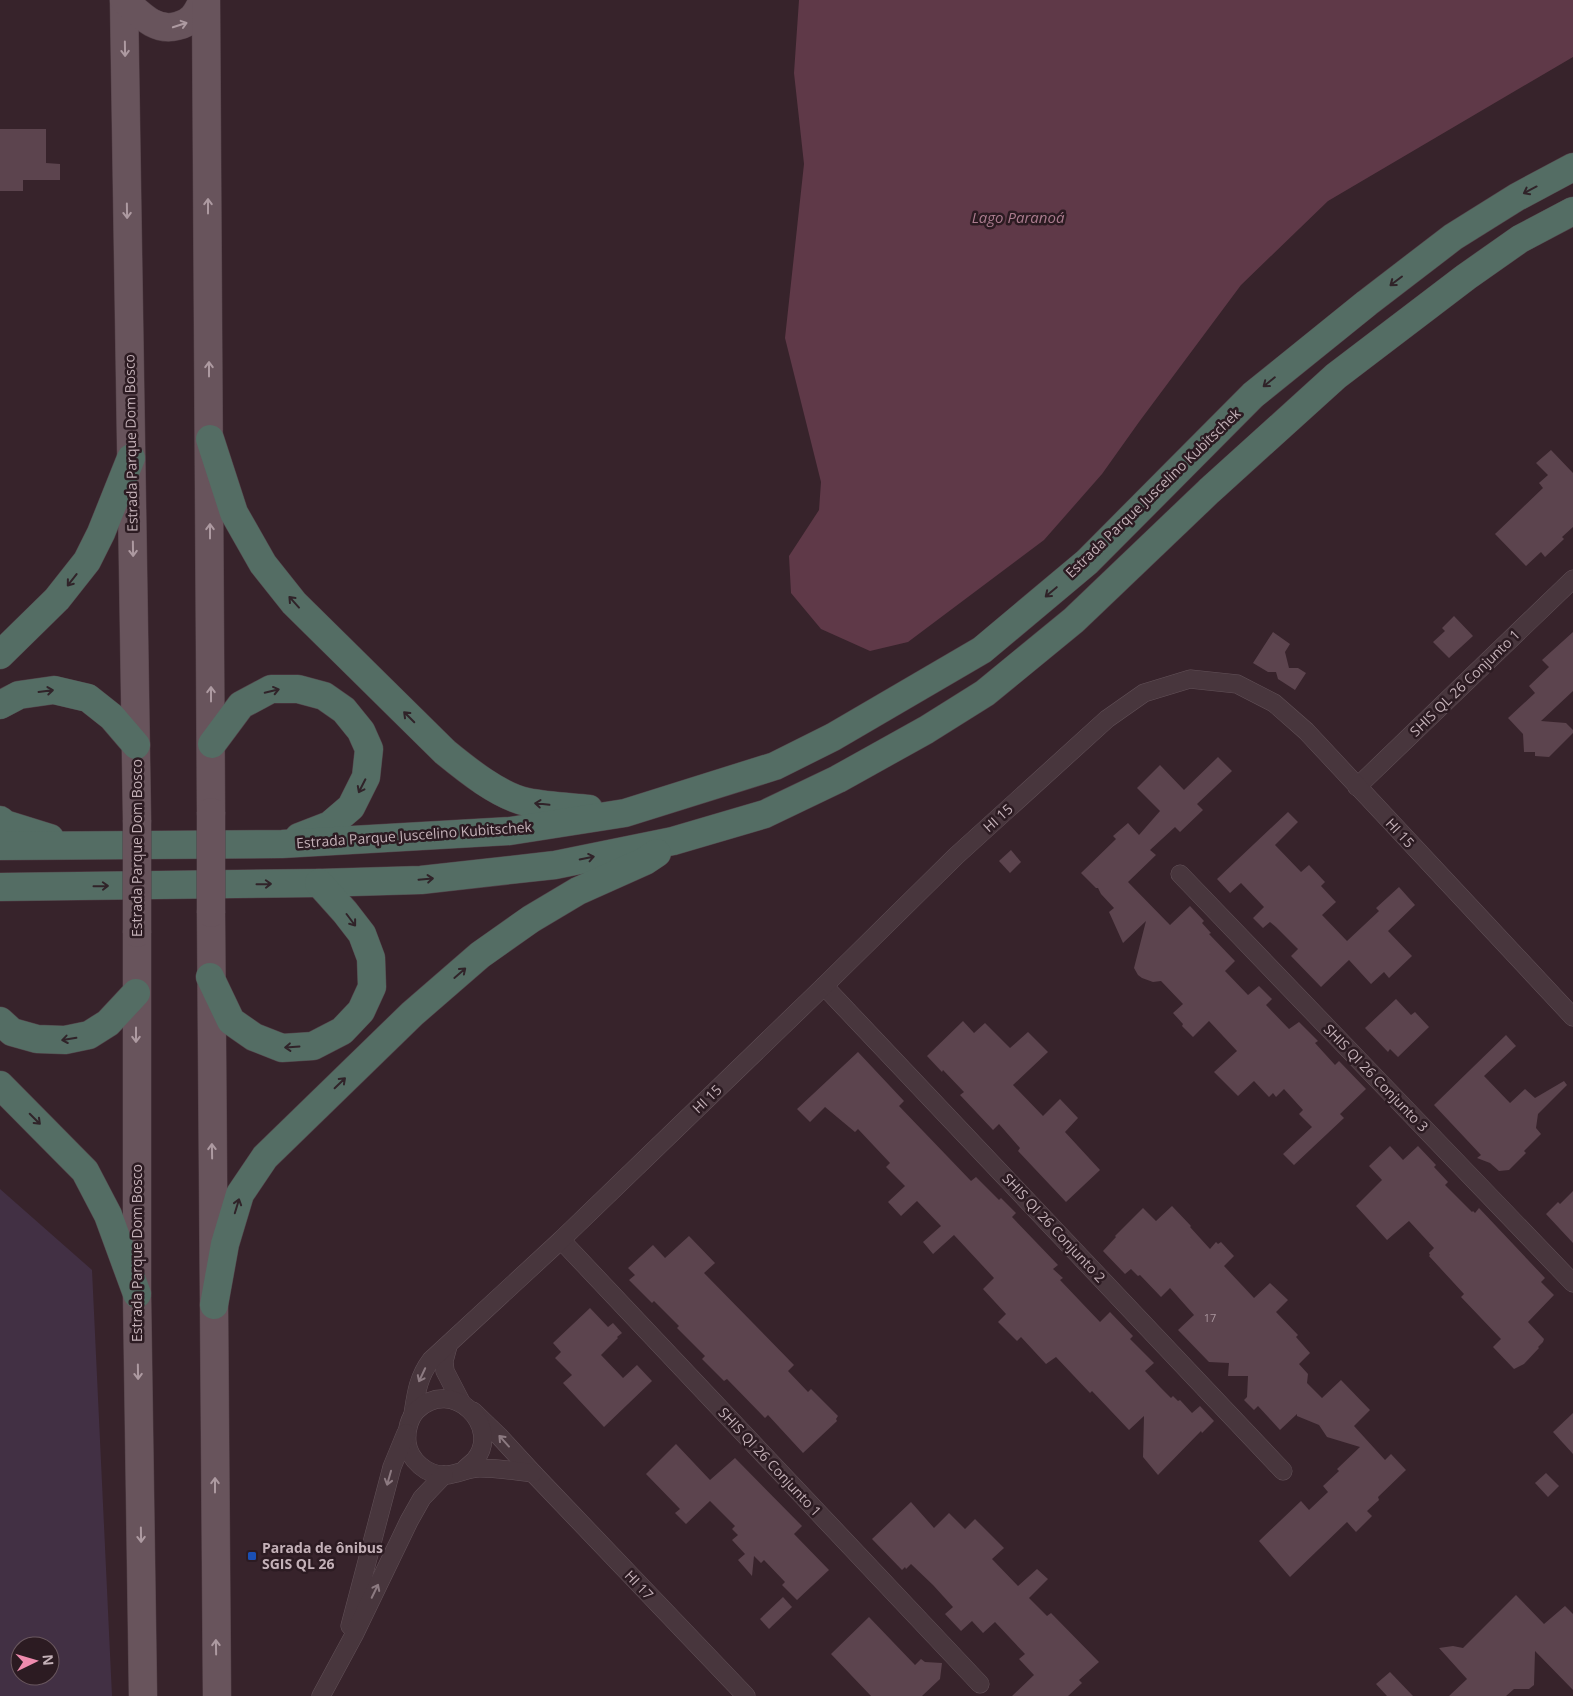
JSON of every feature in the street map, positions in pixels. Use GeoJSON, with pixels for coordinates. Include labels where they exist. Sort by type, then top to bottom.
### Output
{"type":"FeatureCollection","features":[{"type":"Feature","properties":{"kind":"highway","name":"Estrada Parque Juscelino Kubitschek"},"geometry":{"type":"LineString","coordinates":[[0,846],[282,844],[510,831],[625,813],[775,766],[833,737],[982,650],[1087,562],[1186,461],[1261,389],[1367,303],[1453,237],[1516,196],[1573,167]]}},
{"type":"Feature","properties":{"kind":"highway"},"geometry":{"type":"LineString","coordinates":[[0,887],[421,880],[555,865],[673,841],[766,814],[838,779],[926,730],[984,693],[1074,620],[1209,491],[1336,376],[1466,277],[1520,239],[1573,211]]}},
{"type":"Feature","properties":{"kind":"highway"},"geometry":{"type":"LineString","coordinates":[[210,439],[234,512],[263,564],[294,603],[445,752],[471,774],[526,802],[625,813]]}},
{"type":"Feature","properties":{"kind":"highway"},"geometry":{"type":"LineString","coordinates":[[0,655],[57,599],[87,561],[101,533],[131,458]]}},
{"type":"Feature","properties":{"kind":"highway"},"geometry":{"type":"LineString","coordinates":[[212,744],[241,704],[271,689],[298,690],[324,696],[344,710],[361,731],[369,749],[366,777],[351,807],[330,825],[282,844]]}},
{"type":"Feature","properties":{"kind":"highway"},"geometry":{"type":"LineString","coordinates":[[0,705],[19,694],[54,690],[88,698],[112,717],[136,745]]}},
{"type":"Feature","properties":{"kind":"highway"},"geometry":{"type":"LineString","coordinates":[[0,820],[5,824],[70,845]]}},
{"type":"Feature","properties":{"kind":"highway"},"geometry":{"type":"LineString","coordinates":[[214,1305],[225,1244],[240,1194],[265,1157],[412,1014],[480,955],[531,919],[578,892],[645,861],[673,841]]}},
{"type":"Feature","properties":{"kind":"highway"},"geometry":{"type":"LineString","coordinates":[[210,978],[231,1021],[254,1037],[282,1048],[313,1046],[342,1031],[360,1011],[372,987],[371,958],[362,934],[319,883]]}},
{"type":"Feature","properties":{"kind":"highway"},"geometry":{"type":"LineString","coordinates":[[0,903],[14,894],[59,886]]}},
{"type":"Feature","properties":{"kind":"highway"},"geometry":{"type":"LineString","coordinates":[[0,1022],[12,1032],[37,1039],[64,1040],[89,1035],[108,1023],[136,993]]}},
{"type":"Feature","properties":{"kind":"highway"},"geometry":{"type":"LineString","coordinates":[[0,1085],[86,1171],[108,1215],[136,1294]]}},
{"type":"Feature","properties":{"kind":"main road"},"geometry":{"type":"LineString","coordinates":[[124,0],[145,19],[156,26],[170,28],[186,24],[197,14],[205,0]]}},
{"type":"Feature","properties":{"kind":"main road","name":"Estrada Parque Dom Bosco"},"geometry":{"type":"LineString","coordinates":[[124,0],[137,820],[136,1294],[143,1696]]}},
{"type":"Feature","properties":{"kind":"main road"},"geometry":{"type":"LineString","coordinates":[[205,0],[212,744],[210,978],[217,1696]]}},
{"type":"Feature","properties":{"kind":"street","name":"SHIS QL 26 Conjunto 1"},"geometry":{"type":"LineString","coordinates":[[1357,787],[1573,579]]}},
{"type":"Feature","properties":{"kind":"street","name":"HI 15"},"geometry":{"type":"LineString","coordinates":[[413,1414],[418,1384],[423,1371],[431,1360],[561,1240],[956,856],[1107,719],[1144,693],[1190,679],[1237,684],[1274,703],[1306,731],[1573,1017]]}},
{"type":"Feature","properties":{"kind":"street","name":"SHIS QI 26 Conjunto 3"},"geometry":{"type":"LineString","coordinates":[[1180,874],[1573,1283]]}},
{"type":"Feature","properties":{"kind":"street","name":"SHIS QI 26 Conjunto 2"},"geometry":{"type":"LineString","coordinates":[[824,986],[1283,1471]]}},
{"type":"Feature","properties":{"kind":"street","name":"SHIS QI 26 Conjunto 1"},"geometry":{"type":"LineString","coordinates":[[561,1240],[980,1684]]}},
{"type":"Feature","properties":{"kind":"street"},"geometry":{"type":"LineString","coordinates":[[448,1346],[444,1361],[445,1371],[481,1426],[482,1443],[476,1459],[464,1470]]}},
{"type":"Feature","properties":{"kind":"street"},"geometry":{"type":"LineString","coordinates":[[345,1650],[380,1508],[392,1467],[413,1414],[423,1405],[435,1400],[448,1398],[467,1407]]}},
{"type":"Feature","properties":{"kind":"street","name":"HI 17"},"geometry":{"type":"LineString","coordinates":[[467,1407],[499,1436],[533,1474],[746,1696]]}},
{"type":"Feature","properties":{"kind":"street"},"geometry":{"type":"LineString","coordinates":[[406,1432],[408,1448],[416,1462],[428,1472],[444,1475],[464,1470],[494,1469],[533,1474]]}},
{"type":"Feature","properties":{"kind":"street"},"geometry":{"type":"LineString","coordinates":[[321,1696],[409,1521],[422,1498],[444,1475]]}},
{"type":"Feature","properties":{"kind":"shaded area"},"geometry":{"type":"Polygon","coordinates":[[[0,1189],[92,1270],[112,1696],[0,1696],[0,1189]]]}},
{"type":"Feature","properties":{"kind":"water","name":"Lago Paranoá"},"geometry":{"type":"Polygon","coordinates":[[[799,0],[1573,0],[1573,57],[1328,201],[1241,285],[1102,474],[1044,540],[908,642],[870,651],[821,629],[791,593],[789,556],[819,510],[821,482],[785,338],[804,164],[794,73],[799,0]]]}},
{"type":"Feature","properties":{"kind":"building"},"geometry":{"type":"Polygon","coordinates":[[[0,129],[46,129],[46,163],[60,164],[60,180],[23,180],[23,191],[0,191],[0,129]]]}},
{"type":"Feature","properties":{"kind":"building"},"geometry":{"type":"Polygon","coordinates":[[[1551,450],[1573,473],[1573,527],[1562,537],[1564,539],[1545,557],[1541,552],[1526,566],[1495,534],[1543,488],[1539,483],[1548,475],[1536,463],[1551,450]]]}},
{"type":"Feature","properties":{"kind":"building"},"geometry":{"type":"Polygon","coordinates":[[[1454,616],[1473,636],[1449,658],[1433,642],[1445,631],[1442,628],[1454,616]]]}},
{"type":"Feature","properties":{"kind":"building"},"geometry":{"type":"Polygon","coordinates":[[[1273,632],[1290,644],[1285,652],[1289,668],[1298,668],[1306,673],[1295,690],[1278,679],[1276,672],[1268,672],[1253,663],[1273,632]]]}},
{"type":"Feature","properties":{"kind":"building"},"geometry":{"type":"Polygon","coordinates":[[[1573,632],[1573,691],[1541,721],[1566,723],[1573,730],[1573,733],[1549,757],[1535,756],[1535,752],[1524,752],[1523,734],[1508,718],[1535,693],[1529,686],[1549,667],[1542,660],[1573,632]]]}},
{"type":"Feature","properties":{"kind":"building"},"geometry":{"type":"Polygon","coordinates":[[[1218,757],[1232,771],[1197,804],[1203,810],[1180,832],[1175,827],[1150,850],[1156,855],[1128,882],[1170,925],[1190,906],[1204,921],[1202,923],[1211,933],[1209,934],[1235,961],[1225,971],[1248,995],[1259,986],[1272,999],[1266,1005],[1289,1029],[1299,1022],[1318,1041],[1315,1043],[1335,1065],[1339,1061],[1366,1089],[1340,1114],[1344,1118],[1294,1165],[1283,1154],[1312,1127],[1299,1114],[1303,1110],[1284,1089],[1276,1097],[1273,1093],[1269,1097],[1254,1081],[1238,1096],[1214,1072],[1237,1051],[1209,1021],[1193,1037],[1182,1026],[1183,1024],[1173,1013],[1183,1004],[1161,981],[1153,982],[1142,978],[1134,968],[1146,921],[1123,943],[1109,912],[1114,908],[1098,888],[1081,873],[1116,839],[1113,836],[1128,823],[1139,835],[1160,811],[1137,788],[1160,765],[1184,790],[1218,757]]]}},
{"type":"Feature","properties":{"kind":"building"},"geometry":{"type":"Polygon","coordinates":[[[1288,812],[1298,822],[1275,845],[1301,872],[1309,865],[1325,882],[1321,886],[1336,902],[1322,915],[1347,941],[1379,911],[1376,908],[1399,887],[1415,905],[1388,931],[1412,956],[1389,978],[1384,972],[1371,984],[1349,960],[1321,987],[1291,956],[1298,949],[1270,922],[1263,928],[1253,918],[1264,907],[1241,883],[1230,893],[1217,879],[1288,812]]]}},
{"type":"Feature","properties":{"kind":"building"},"geometry":{"type":"Polygon","coordinates":[[[1011,850],[1021,862],[1010,873],[999,861],[1011,850]]]}},
{"type":"Feature","properties":{"kind":"building"},"geometry":{"type":"Polygon","coordinates":[[[1396,999],[1411,1015],[1415,1012],[1429,1027],[1398,1057],[1390,1049],[1388,1052],[1365,1028],[1396,999]]]}},
{"type":"Feature","properties":{"kind":"building"},"geometry":{"type":"Polygon","coordinates":[[[963,1021],[974,1033],[985,1023],[1010,1048],[1028,1032],[1048,1052],[1013,1085],[1043,1116],[1060,1099],[1078,1118],[1065,1132],[1100,1170],[1066,1202],[1018,1151],[1020,1148],[999,1124],[993,1130],[960,1095],[964,1092],[927,1056],[963,1021]]]}},
{"type":"Feature","properties":{"kind":"building"},"geometry":{"type":"Polygon","coordinates":[[[1506,1035],[1516,1046],[1484,1076],[1510,1103],[1525,1089],[1535,1098],[1564,1081],[1567,1085],[1538,1114],[1536,1128],[1541,1134],[1524,1151],[1526,1153],[1509,1170],[1499,1171],[1490,1163],[1477,1158],[1481,1155],[1434,1105],[1506,1035]]]}},
{"type":"Feature","properties":{"kind":"building"},"geometry":{"type":"Polygon","coordinates":[[[858,1052],[904,1101],[899,1106],[971,1181],[976,1177],[999,1200],[1001,1198],[1016,1213],[1012,1217],[1058,1265],[1053,1269],[1063,1278],[1060,1280],[1100,1322],[1110,1312],[1133,1336],[1130,1339],[1154,1363],[1145,1371],[1161,1388],[1171,1398],[1173,1396],[1178,1401],[1180,1400],[1192,1413],[1200,1406],[1214,1421],[1202,1433],[1201,1431],[1158,1475],[1143,1457],[1144,1416],[1129,1430],[1056,1357],[1046,1364],[1021,1337],[1017,1341],[998,1322],[1006,1314],[983,1289],[994,1278],[954,1235],[933,1254],[923,1242],[941,1226],[917,1201],[901,1216],[888,1202],[905,1186],[886,1167],[890,1163],[858,1129],[855,1132],[825,1107],[810,1122],[797,1109],[858,1052]]]}},
{"type":"Feature","properties":{"kind":"building"},"geometry":{"type":"Polygon","coordinates":[[[1390,1146],[1403,1160],[1418,1146],[1436,1165],[1434,1167],[1448,1182],[1445,1185],[1472,1212],[1475,1213],[1479,1208],[1545,1278],[1541,1282],[1554,1295],[1528,1322],[1544,1339],[1539,1348],[1524,1364],[1514,1369],[1493,1347],[1501,1339],[1461,1297],[1464,1294],[1429,1256],[1429,1253],[1434,1248],[1409,1221],[1387,1240],[1356,1206],[1382,1180],[1369,1166],[1390,1146]]]}},
{"type":"Feature","properties":{"kind":"building"},"geometry":{"type":"Polygon","coordinates":[[[1573,1191],[1573,1243],[1546,1214],[1573,1191]]]}},
{"type":"Feature","properties":{"kind":"building"},"geometry":{"type":"Polygon","coordinates":[[[1172,1206],[1210,1249],[1216,1242],[1218,1244],[1221,1242],[1234,1256],[1224,1266],[1254,1298],[1270,1283],[1288,1300],[1276,1312],[1298,1335],[1296,1337],[1310,1353],[1299,1364],[1308,1374],[1307,1383],[1322,1398],[1341,1380],[1370,1410],[1354,1426],[1385,1460],[1391,1454],[1406,1470],[1378,1497],[1379,1500],[1367,1511],[1372,1516],[1356,1532],[1347,1522],[1290,1577],[1259,1541],[1301,1501],[1309,1510],[1328,1492],[1323,1486],[1339,1471],[1337,1469],[1360,1447],[1327,1437],[1319,1425],[1297,1416],[1297,1414],[1280,1430],[1258,1406],[1254,1410],[1244,1400],[1247,1397],[1248,1376],[1228,1376],[1229,1363],[1209,1362],[1178,1330],[1194,1315],[1170,1288],[1161,1297],[1140,1275],[1138,1276],[1131,1269],[1125,1274],[1103,1251],[1143,1208],[1156,1221],[1172,1206]]]}},
{"type":"Feature","properties":{"kind":"building"},"geometry":{"type":"Polygon","coordinates":[[[689,1236],[715,1263],[704,1273],[794,1365],[788,1371],[808,1392],[811,1389],[838,1416],[837,1421],[803,1453],[768,1415],[765,1418],[727,1379],[724,1381],[702,1359],[705,1356],[677,1328],[679,1326],[629,1280],[635,1275],[628,1268],[653,1245],[665,1258],[689,1236]]]}},
{"type":"Feature","properties":{"kind":"building"},"geometry":{"type":"Polygon","coordinates":[[[590,1308],[608,1327],[613,1323],[622,1333],[601,1355],[623,1378],[637,1365],[652,1381],[604,1427],[563,1383],[572,1375],[555,1358],[561,1352],[553,1343],[590,1308]]]}},
{"type":"Feature","properties":{"kind":"building"},"geometry":{"type":"Polygon","coordinates":[[[1573,1413],[1573,1454],[1553,1432],[1573,1413]]]}},
{"type":"Feature","properties":{"kind":"building"},"geometry":{"type":"Polygon","coordinates":[[[676,1444],[710,1480],[735,1458],[802,1526],[794,1534],[829,1570],[797,1600],[782,1585],[785,1582],[764,1560],[761,1563],[754,1556],[752,1576],[738,1560],[745,1554],[732,1540],[738,1535],[732,1529],[735,1526],[710,1501],[686,1524],[675,1513],[680,1509],[646,1474],[676,1444]]]}},
{"type":"Feature","properties":{"kind":"building"},"geometry":{"type":"Polygon","coordinates":[[[1546,1473],[1559,1486],[1548,1497],[1535,1483],[1546,1473]]]}},
{"type":"Feature","properties":{"kind":"building"},"geometry":{"type":"Polygon","coordinates":[[[911,1502],[934,1528],[949,1513],[965,1529],[975,1519],[1004,1548],[992,1559],[1018,1586],[1037,1569],[1048,1579],[1029,1598],[1047,1616],[1051,1613],[1099,1662],[1079,1680],[1082,1683],[1068,1696],[1012,1696],[1034,1675],[1019,1659],[1025,1654],[995,1622],[983,1633],[972,1621],[961,1631],[945,1614],[953,1607],[933,1585],[911,1564],[902,1570],[872,1539],[911,1502]]]}},
{"type":"Feature","properties":{"kind":"building"},"geometry":{"type":"Polygon","coordinates":[[[1516,1595],[1544,1624],[1565,1606],[1573,1614],[1573,1690],[1535,1651],[1534,1685],[1529,1689],[1514,1689],[1506,1696],[1449,1696],[1467,1679],[1439,1648],[1453,1646],[1463,1648],[1516,1595]]]}},
{"type":"Feature","properties":{"kind":"building"},"geometry":{"type":"Polygon","coordinates":[[[783,1597],[792,1607],[769,1629],[760,1619],[783,1597]]]}},
{"type":"Feature","properties":{"kind":"building"},"geometry":{"type":"Polygon","coordinates":[[[869,1617],[915,1665],[921,1659],[925,1662],[942,1663],[940,1679],[922,1696],[871,1696],[831,1654],[869,1617]]]}},
{"type":"Feature","properties":{"kind":"building"},"geometry":{"type":"Polygon","coordinates":[[[1390,1672],[1413,1696],[1387,1696],[1376,1684],[1390,1672]]]}},
{"type":"Feature","properties":{"kind":"place","name":"Parada de ônibus SGIS QL 26"},"geometry":{"type":"Point","coordinates":[252,1556]}}]}
